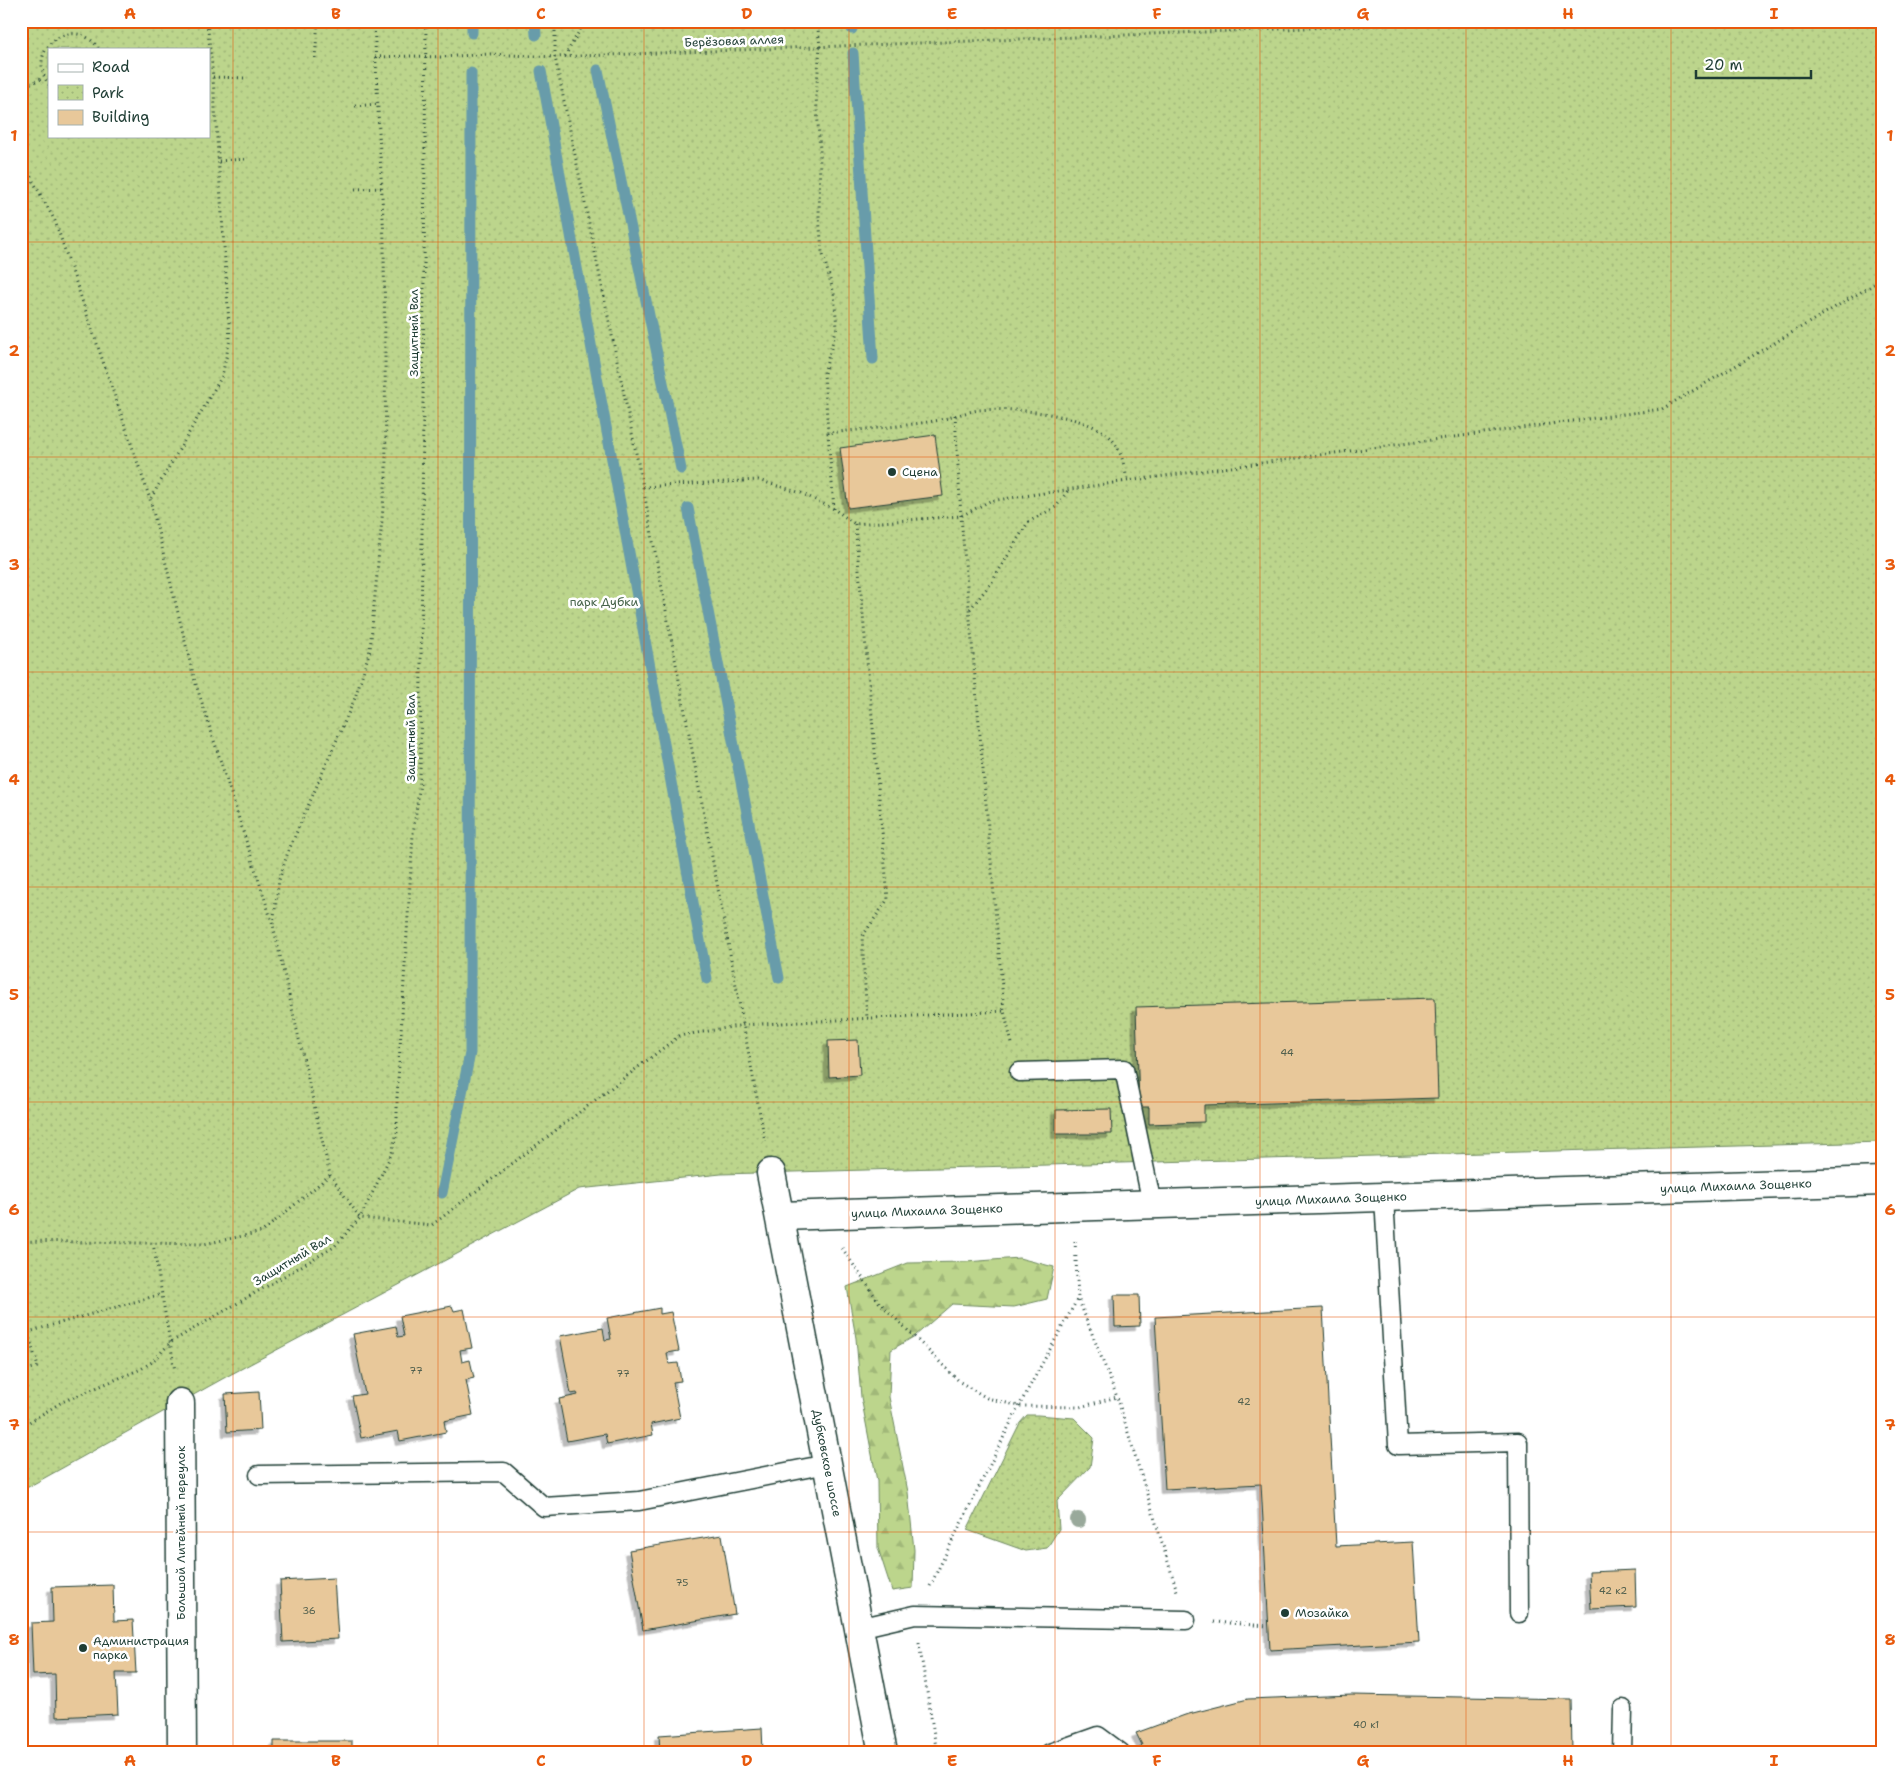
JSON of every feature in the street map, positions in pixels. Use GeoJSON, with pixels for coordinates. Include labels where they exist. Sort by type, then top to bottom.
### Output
{"type":"FeatureCollection","features":[{"type":"Feature","properties":{"kind":"street","name":"Дубковское шоссе"},"geometry":{"type":"LineString","coordinates":[[771,1173],[883,1753]]}},
{"type":"Feature","properties":{"kind":"street","name":"улица Михаила Зощенко"},"geometry":{"type":"LineString","coordinates":[[780,1216],[1883,1182]]}},
{"type":"Feature","properties":{"kind":"street","name":"Большой Литейный переулок"},"geometry":{"type":"LineString","coordinates":[[180,1403],[182,1753]]}},
{"type":"Feature","properties":{"kind":"lane"},"geometry":{"type":"LineString","coordinates":[[1019,1072],[1124,1069],[1152,1204]]}},
{"type":"Feature","properties":{"kind":"lane"},"geometry":{"type":"LineString","coordinates":[[1384,1197],[1398,1445],[1518,1442],[1519,1613]]}},
{"type":"Feature","properties":{"kind":"lane"},"geometry":{"type":"LineString","coordinates":[[260,1475],[504,1472],[544,1507],[639,1501],[827,1464]]}},
{"type":"Feature","properties":{"kind":"lane"},"geometry":{"type":"LineString","coordinates":[[859,1628],[915,1615],[1186,1620]]}},
{"type":"Feature","properties":{"kind":"lane"},"geometry":{"type":"LineString","coordinates":[[1622,1753],[1623,1709]]}},
{"type":"Feature","properties":{"kind":"lane"},"geometry":{"type":"LineString","coordinates":[[1050,1753],[1098,1736],[1120,1753]]}},
{"type":"Feature","properties":{"kind":"path"},"geometry":{"type":"LineString","coordinates":[[207,21],[209,48]]}},
{"type":"Feature","properties":{"kind":"path"},"geometry":{"type":"LineString","coordinates":[[315,58],[318,21]]}},
{"type":"Feature","properties":{"kind":"path"},"geometry":{"type":"LineString","coordinates":[[273,925],[279,880],[288,852],[355,698],[370,650],[386,475],[384,250],[374,21]]}},
{"type":"Feature","properties":{"kind":"path","name":"Защитный Вал"},"geometry":{"type":"LineString","coordinates":[[21,1427],[62,1402],[152,1362],[171,1342],[334,1247],[360,1218],[392,1153],[397,1132],[397,1097],[413,834],[420,782],[426,21]]}},
{"type":"Feature","properties":{"kind":"path"},"geometry":{"type":"LineString","coordinates":[[555,21],[555,56],[643,487],[771,1173]]}},
{"type":"Feature","properties":{"kind":"path"},"geometry":{"type":"LineString","coordinates":[[565,56],[585,21]]}},
{"type":"Feature","properties":{"kind":"path"},"geometry":{"type":"LineString","coordinates":[[817,21],[820,46],[816,96],[820,150],[819,217],[822,251],[834,294],[838,327],[824,373],[834,510]]}},
{"type":"Feature","properties":{"kind":"path","name":"Берёзовая аллея"},"geometry":{"type":"LineString","coordinates":[[375,57],[440,57],[490,54],[565,56],[1489,21]]}},
{"type":"Feature","properties":{"kind":"path"},"geometry":{"type":"LineString","coordinates":[[48,84],[44,78],[41,67],[42,57],[46,48],[53,40],[62,35],[82,35],[91,39],[98,48]]}},
{"type":"Feature","properties":{"kind":"path"},"geometry":{"type":"LineString","coordinates":[[150,499],[222,376],[230,339],[213,76],[210,65]]}},
{"type":"Feature","properties":{"kind":"path"},"geometry":{"type":"LineString","coordinates":[[213,76],[247,78]]}},
{"type":"Feature","properties":{"kind":"path"},"geometry":{"type":"LineString","coordinates":[[21,87],[44,78]]}},
{"type":"Feature","properties":{"kind":"path"},"geometry":{"type":"LineString","coordinates":[[354,106],[378,104]]}},
{"type":"Feature","properties":{"kind":"path"},"geometry":{"type":"LineString","coordinates":[[219,161],[245,159]]}},
{"type":"Feature","properties":{"kind":"path"},"geometry":{"type":"LineString","coordinates":[[21,160],[55,220],[150,499],[194,678],[273,925],[330,1175],[360,1218],[432,1225],[679,1036],[744,1025],[1004,1011],[961,516],[956,415]]}},
{"type":"Feature","properties":{"kind":"path"},"geometry":{"type":"LineString","coordinates":[[355,189],[382,188]]}},
{"type":"Feature","properties":{"kind":"path"},"geometry":{"type":"LineString","coordinates":[[643,487],[758,480],[801,493],[834,510],[855,524],[961,516],[990,501],[1662,409],[1883,278]]}},
{"type":"Feature","properties":{"kind":"path"},"geometry":{"type":"LineString","coordinates":[[828,433],[936,421],[980,410],[1034,412],[1062,416],[1080,421],[1111,438],[1121,458],[1127,481]]}},
{"type":"Feature","properties":{"kind":"path"},"geometry":{"type":"LineString","coordinates":[[970,610],[992,582],[1028,522],[1056,506],[1069,489]]}},
{"type":"Feature","properties":{"kind":"path"},"geometry":{"type":"LineString","coordinates":[[855,524],[888,899],[862,937],[867,1019]]}},
{"type":"Feature","properties":{"kind":"path"},"geometry":{"type":"LineString","coordinates":[[21,1242],[204,1244],[262,1232],[330,1175]]}},
{"type":"Feature","properties":{"kind":"path"},"geometry":{"type":"LineString","coordinates":[[819,1214],[879,1302],[960,1382],[987,1398],[1019,1406],[1080,1407],[1116,1396]]}},
{"type":"Feature","properties":{"kind":"path"},"geometry":{"type":"LineString","coordinates":[[1074,1233],[1078,1298],[1116,1396],[1186,1620],[1268,1626]]}},
{"type":"Feature","properties":{"kind":"path"},"geometry":{"type":"LineString","coordinates":[[153,1243],[180,1403]]}},
{"type":"Feature","properties":{"kind":"path"},"geometry":{"type":"LineString","coordinates":[[28,1332],[162,1294]]}},
{"type":"Feature","properties":{"kind":"path"},"geometry":{"type":"LineString","coordinates":[[937,1753],[922,1672],[915,1615],[1019,1406],[1078,1298]]}},
{"type":"Feature","properties":{"kind":"path"},"geometry":{"type":"LineString","coordinates":[[21,1310],[38,1367],[21,1371]]}},
{"type":"Feature","properties":{"kind":"green space","name":"парк Дубки"},"geometry":{"type":"Polygon","coordinates":[[[21,21],[1883,21],[1883,1142],[721,1174],[579,1189],[224,1378],[21,1491],[21,21]]]}},
{"type":"Feature","properties":{"kind":"green space"},"geometry":{"type":"Polygon","coordinates":[[[1019,1258],[1054,1267],[1047,1299],[1014,1307],[952,1304],[915,1336],[891,1350],[889,1397],[908,1492],[914,1550],[913,1588],[892,1591],[878,1548],[877,1481],[861,1397],[856,1338],[847,1287],[908,1263],[966,1262],[1019,1258]]]}},
{"type":"Feature","properties":{"kind":"green space"},"geometry":{"type":"Polygon","coordinates":[[[1027,1415],[1074,1418],[1094,1438],[1090,1467],[1057,1501],[1059,1529],[1047,1548],[1026,1551],[967,1530],[1020,1423],[1027,1415]]]}},
{"type":"Feature","properties":{"kind":"building","name":"Сцена"},"geometry":{"type":"Polygon","coordinates":[[[935,435],[943,496],[848,508],[840,448],[935,435]]]}},
{"type":"Feature","properties":{"kind":"building"},"geometry":{"type":"Polygon","coordinates":[[[1435,998],[1438,1098],[1204,1105],[1204,1122],[1149,1124],[1149,1107],[1139,1107],[1136,1007],[1435,998]]]}},
{"type":"Feature","properties":{"kind":"building"},"geometry":{"type":"Polygon","coordinates":[[[858,1040],[860,1075],[829,1077],[828,1041],[858,1040]]]}},
{"type":"Feature","properties":{"kind":"building"},"geometry":{"type":"Polygon","coordinates":[[[1111,1109],[1112,1134],[1056,1134],[1056,1110],[1111,1109]]]}},
{"type":"Feature","properties":{"kind":"building"},"geometry":{"type":"Polygon","coordinates":[[[1114,1295],[1139,1295],[1140,1326],[1115,1327],[1114,1295]]]}},
{"type":"Feature","properties":{"kind":"building"},"geometry":{"type":"Polygon","coordinates":[[[452,1306],[454,1311],[464,1309],[472,1348],[460,1350],[462,1362],[470,1360],[474,1378],[466,1380],[473,1415],[444,1421],[446,1432],[400,1441],[398,1431],[361,1438],[352,1396],[365,1394],[353,1334],[396,1326],[398,1337],[404,1336],[400,1316],[452,1306]]]}},
{"type":"Feature","properties":{"kind":"building"},"geometry":{"type":"Polygon","coordinates":[[[660,1308],[660,1314],[671,1312],[679,1351],[667,1353],[669,1364],[678,1363],[681,1381],[673,1382],[680,1418],[651,1424],[653,1435],[607,1444],[605,1434],[567,1441],[559,1399],[578,1395],[577,1393],[571,1394],[560,1336],[603,1328],[605,1340],[611,1339],[607,1318],[660,1308]]]}},
{"type":"Feature","properties":{"kind":"building"},"geometry":{"type":"Polygon","coordinates":[[[1323,1308],[1336,1546],[1413,1542],[1419,1642],[1270,1650],[1261,1484],[1165,1489],[1155,1317],[1323,1308]]]}},
{"type":"Feature","properties":{"kind":"building"},"geometry":{"type":"Polygon","coordinates":[[[21,1343],[27,1366],[21,1368],[21,1343]]]}},
{"type":"Feature","properties":{"kind":"building"},"geometry":{"type":"Polygon","coordinates":[[[259,1392],[261,1430],[227,1432],[225,1394],[259,1392]]]}},
{"type":"Feature","properties":{"kind":"building"},"geometry":{"type":"Polygon","coordinates":[[[722,1535],[735,1614],[643,1630],[629,1550],[722,1535]]]}},
{"type":"Feature","properties":{"kind":"building"},"geometry":{"type":"Polygon","coordinates":[[[1635,1570],[1636,1607],[1591,1609],[1589,1572],[1635,1570]]]}},
{"type":"Feature","properties":{"kind":"building"},"geometry":{"type":"Polygon","coordinates":[[[334,1578],[338,1639],[283,1642],[280,1581],[334,1578]]]}},
{"type":"Feature","properties":{"kind":"building","name":"Администрация парка"},"geometry":{"type":"Polygon","coordinates":[[[113,1585],[114,1621],[133,1620],[136,1673],[116,1673],[118,1714],[56,1717],[55,1674],[33,1675],[31,1623],[53,1622],[52,1587],[113,1585]]]}},
{"type":"Feature","properties":{"kind":"building"},"geometry":{"type":"Polygon","coordinates":[[[1352,1695],[1571,1699],[1572,1753],[1135,1753],[1142,1745],[1136,1733],[1185,1715],[1248,1699],[1352,1695]]]}},
{"type":"Feature","properties":{"kind":"building"},"geometry":{"type":"Polygon","coordinates":[[[762,1728],[763,1753],[660,1753],[659,1735],[762,1728]]]}},
{"type":"Feature","properties":{"kind":"building"},"geometry":{"type":"Polygon","coordinates":[[[274,1741],[352,1741],[352,1753],[274,1753],[274,1741]]]}},
{"type":"Feature","properties":{"kind":"waterway"},"geometry":{"type":"LineString","coordinates":[[472,21],[472,33]]}},
{"type":"Feature","properties":{"kind":"waterway"},"geometry":{"type":"LineString","coordinates":[[535,21],[536,35]]}},
{"type":"Feature","properties":{"kind":"waterway"},"geometry":{"type":"LineString","coordinates":[[852,21],[852,29]]}},
{"type":"Feature","properties":{"kind":"waterway"},"geometry":{"type":"LineString","coordinates":[[853,53],[873,359]]}},
{"type":"Feature","properties":{"kind":"waterway"},"geometry":{"type":"LineString","coordinates":[[598,70],[681,469]]}},
{"type":"Feature","properties":{"kind":"waterway"},"geometry":{"type":"LineString","coordinates":[[541,71],[707,979]]}},
{"type":"Feature","properties":{"kind":"waterway"},"geometry":{"type":"LineString","coordinates":[[442,1193],[470,1053],[471,73]]}},
{"type":"Feature","properties":{"kind":"waterway"},"geometry":{"type":"LineString","coordinates":[[688,508],[779,978]]}},
{"type":"Feature","properties":{"kind":"place","name":"Сцена"},"geometry":{"type":"Point","coordinates":[892,472]}},
{"type":"Feature","properties":{"kind":"place","name":"Мозайка"},"geometry":{"type":"Point","coordinates":[1285,1613]}},
{"type":"Feature","properties":{"kind":"place","name":"Администрация парка"},"geometry":{"type":"Point","coordinates":[83,1648]}}]}
